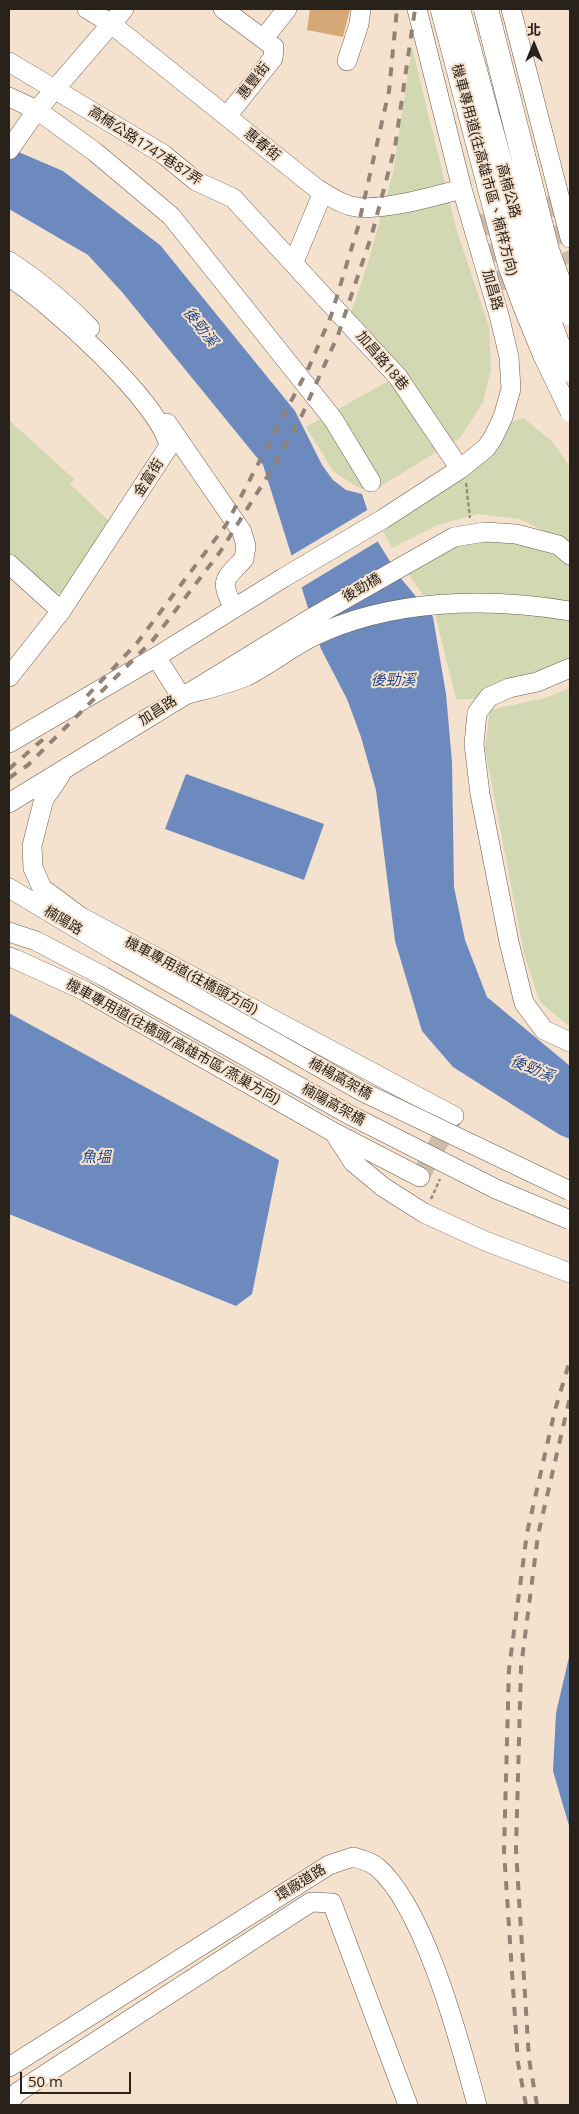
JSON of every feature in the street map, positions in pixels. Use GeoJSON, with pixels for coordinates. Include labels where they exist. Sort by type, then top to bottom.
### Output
{"type":"FeatureCollection","features":[{"type":"Feature","properties":{"kind":"main road","name":"高楠公路"},"geometry":{"type":"LineString","coordinates":[[458,9],[525,254],[557,343],[570,370]]}},
{"type":"Feature","properties":{"kind":"main road","name":"高楠公路"},"geometry":{"type":"LineString","coordinates":[[486,9],[547,250],[570,313]]}},
{"type":"Feature","properties":{"kind":"street","name":"惠春街"},"geometry":{"type":"LineString","coordinates":[[87,9],[110,23],[323,192],[350,206],[367,208],[462,189]]}},
{"type":"Feature","properties":{"kind":"street"},"geometry":{"type":"LineString","coordinates":[[9,150],[33,116],[110,23],[124,9]]}},
{"type":"Feature","properties":{"kind":"street"},"geometry":{"type":"LineString","coordinates":[[223,9],[264,38],[287,9]]}},
{"type":"Feature","properties":{"kind":"street"},"geometry":{"type":"LineString","coordinates":[[347,61],[359,24],[361,9]]}},
{"type":"Feature","properties":{"kind":"street","name":"加昌路"},"geometry":{"type":"LineString","coordinates":[[234,608],[383,519],[460,469],[486,448],[493,438],[507,404],[512,378],[509,357],[499,315],[462,189],[417,9]]}},
{"type":"Feature","properties":{"kind":"street","name":"機車專用道(往高雄市區、楠梓方向)"},"geometry":{"type":"LineString","coordinates":[[440,9],[508,267],[542,354],[570,412]]}},
{"type":"Feature","properties":{"kind":"street"},"geometry":{"type":"LineString","coordinates":[[511,9],[570,238]]}},
{"type":"Feature","properties":{"kind":"street","name":"惠豐街"},"geometry":{"type":"LineString","coordinates":[[227,116],[273,58],[274,48],[264,38]]}},
{"type":"Feature","properties":{"kind":"street","name":"高楠公路1747巷87弄"},"geometry":{"type":"LineString","coordinates":[[9,62],[163,154],[196,180],[233,198],[294,262]]}},
{"type":"Feature","properties":{"kind":"street"},"geometry":{"type":"LineString","coordinates":[[9,97],[33,116],[96,152],[171,216],[334,418],[371,482]]}},
{"type":"Feature","properties":{"kind":"street"},"geometry":{"type":"LineString","coordinates":[[294,262],[323,192]]}},
{"type":"Feature","properties":{"kind":"street"},"geometry":{"type":"LineString","coordinates":[[9,260],[72,310],[140,382],[242,532],[246,546],[244,559],[231,571],[225,586],[234,608],[156,657],[9,743]]}},
{"type":"Feature","properties":{"kind":"street","name":"加昌路18巷"},"geometry":{"type":"LineString","coordinates":[[294,262],[398,377],[460,469]]}},
{"type":"Feature","properties":{"kind":"street","name":"金富街"},"geometry":{"type":"LineString","coordinates":[[9,277],[56,313],[90,343],[139,397],[167,436],[169,446],[62,612],[9,677]]}},
{"type":"Feature","properties":{"kind":"street"},"geometry":{"type":"LineString","coordinates":[[472,534],[485,532],[516,534],[558,545],[570,554]]}},
{"type":"Feature","properties":{"kind":"street","name":"後勁橋"},"geometry":{"type":"LineString","coordinates":[[311,629],[417,556],[454,537],[472,534]]}},
{"type":"Feature","properties":{"kind":"street"},"geometry":{"type":"LineString","coordinates":[[9,564],[62,612]]}},
{"type":"Feature","properties":{"kind":"street"},"geometry":{"type":"LineString","coordinates":[[311,629],[415,608],[507,603],[570,611]]}},
{"type":"Feature","properties":{"kind":"street","name":"加昌路"},"geometry":{"type":"LineString","coordinates":[[9,804],[181,696],[311,629]]}},
{"type":"Feature","properties":{"kind":"street"},"geometry":{"type":"LineString","coordinates":[[156,657],[181,696]]}},
{"type":"Feature","properties":{"kind":"street"},"geometry":{"type":"LineString","coordinates":[[570,668],[537,682],[509,688],[489,697],[477,712],[474,744],[482,803],[509,942],[524,1003],[544,1030],[570,1042]]}},
{"type":"Feature","properties":{"kind":"street","name":"機車專用道(往橋頭方向)"},"geometry":{"type":"LineString","coordinates":[[62,772],[44,799],[32,846],[32,868],[42,888],[80,917],[454,1116]]}},
{"type":"Feature","properties":{"kind":"street","name":"楠陽路"},"geometry":{"type":"LineString","coordinates":[[9,888],[118,953]]}},
{"type":"Feature","properties":{"kind":"street"},"geometry":{"type":"LineString","coordinates":[[42,888],[57,917]]}},
{"type":"Feature","properties":{"kind":"street"},"geometry":{"type":"LineString","coordinates":[[9,932],[36,941],[103,976]]}},
{"type":"Feature","properties":{"kind":"street"},"geometry":{"type":"LineString","coordinates":[[9,941],[103,976]]}},
{"type":"Feature","properties":{"kind":"street","name":"楠楊高架橋"},"geometry":{"type":"LineString","coordinates":[[118,953],[363,1092],[570,1191]]}},
{"type":"Feature","properties":{"kind":"street","name":"機車專用道(往橋頭/高雄市區/燕巢方向)"},"geometry":{"type":"LineString","coordinates":[[9,957],[85,991],[335,1133]]}},
{"type":"Feature","properties":{"kind":"street","name":"楠陽高架橋"},"geometry":{"type":"LineString","coordinates":[[103,976],[348,1114],[496,1189],[570,1220]]}},
{"type":"Feature","properties":{"kind":"street"},"geometry":{"type":"LineString","coordinates":[[335,1133],[420,1177]]}},
{"type":"Feature","properties":{"kind":"street"},"geometry":{"type":"LineString","coordinates":[[335,1133],[354,1162],[383,1187],[424,1213],[485,1241],[570,1273]]}},
{"type":"Feature","properties":{"kind":"street","name":"環廠道路"},"geometry":{"type":"LineString","coordinates":[[9,2067],[329,1865],[353,1856],[376,1866],[399,1892],[411,1915],[427,1950],[459,2040],[476,2105]]}},
{"type":"Feature","properties":{"kind":"street"},"geometry":{"type":"LineString","coordinates":[[9,2102],[18,2092],[311,1902],[332,1903],[408,2105]]}},
{"type":"Feature","properties":{"kind":"path"},"geometry":{"type":"LineString","coordinates":[[460,469],[466,482],[472,534]]}},
{"type":"Feature","properties":{"kind":"path"},"geometry":{"type":"LineString","coordinates":[[424,1213],[443,1172]]}},
{"type":"Feature","properties":{"kind":"green space"},"geometry":{"type":"Polygon","coordinates":[[[412,47],[456,228],[489,327],[491,369],[483,402],[460,438],[371,492],[357,487],[333,471],[306,427],[401,374],[349,318],[367,266],[393,173],[412,47]]]}},
{"type":"Feature","properties":{"kind":"green space"},"geometry":{"type":"Polygon","coordinates":[[[523,418],[552,441],[570,467],[570,548],[552,535],[519,519],[478,514],[438,525],[392,548],[381,528],[509,423],[523,418]]]}},
{"type":"Feature","properties":{"kind":"green space"},"geometry":{"type":"Polygon","coordinates":[[[9,420],[74,479],[70,484],[109,521],[69,589],[60,593],[50,593],[9,554],[9,420]]]}},
{"type":"Feature","properties":{"kind":"green space"},"geometry":{"type":"Polygon","coordinates":[[[514,539],[549,547],[570,561],[570,668],[476,699],[456,699],[434,610],[409,575],[410,566],[458,540],[514,539]]]}},
{"type":"Feature","properties":{"kind":"green space"},"geometry":{"type":"Polygon","coordinates":[[[570,688],[570,1027],[540,1002],[524,954],[485,748],[490,710],[545,698],[570,688]]]}},
{"type":"Feature","properties":{"kind":"water","name":"後勁溪"},"geometry":{"type":"Polygon","coordinates":[[[9,148],[63,171],[160,245],[295,411],[322,465],[333,480],[346,490],[362,494],[378,542],[399,576],[433,617],[446,694],[452,762],[454,887],[465,940],[487,997],[570,1066],[570,1139],[560,1135],[453,1067],[422,1031],[395,941],[376,790],[361,737],[347,699],[321,649],[263,465],[122,292],[88,255],[9,209],[9,148]]]}},
{"type":"Feature","properties":{"kind":"water"},"geometry":{"type":"Polygon","coordinates":[[[186,774],[324,824],[304,880],[165,829],[186,774]]]}},
{"type":"Feature","properties":{"kind":"water","name":"魚塭"},"geometry":{"type":"Polygon","coordinates":[[[9,1013],[279,1160],[252,1294],[236,1306],[9,1214],[9,1013]]]}},
{"type":"Feature","properties":{"kind":"water"},"geometry":{"type":"Polygon","coordinates":[[[570,1653],[570,1829],[553,1771],[556,1713],[570,1653]]]}},
{"type":"Feature","properties":{"kind":"pier"},"geometry":{"type":"Polygon","coordinates":[[[369,509],[380,540],[299,589],[289,557],[369,509]]]}},
{"type":"Feature","properties":{"kind":"building"},"geometry":{"type":"Polygon","coordinates":[[[310,9],[350,9],[343,37],[307,30],[310,9]]]}},
{"type":"Feature","properties":{"kind":"tunnel"},"geometry":{"type":"LineString","coordinates":[[498,290],[489,246],[487,220],[492,210],[503,202],[529,196],[544,199],[549,204],[556,218],[563,249],[570,262]]}},
{"type":"Feature","properties":{"kind":"tunnel"},"geometry":{"type":"LineString","coordinates":[[420,1177],[452,1119]]}},
{"type":"Feature","properties":{"kind":"railway"},"geometry":{"type":"LineString","coordinates":[[87,696],[137,643],[226,525],[309,367],[331,316],[358,227],[389,91],[397,9]]}},
{"type":"Feature","properties":{"kind":"railway"},"geometry":{"type":"LineString","coordinates":[[9,778],[28,765],[153,640],[220,552],[274,466],[302,415],[338,335],[372,234],[395,147],[415,9]]}},
{"type":"Feature","properties":{"kind":"railway"},"geometry":{"type":"LineString","coordinates":[[9,769],[48,735]]}},
{"type":"Feature","properties":{"kind":"railway"},"geometry":{"type":"LineString","coordinates":[[526,2105],[518,2063],[504,1851],[509,1669],[527,1533],[555,1410],[570,1360]]}},
{"type":"Feature","properties":{"kind":"railway"},"geometry":{"type":"LineString","coordinates":[[537,2105],[529,2059],[516,1850],[521,1667],[538,1535],[570,1397]]}}]}
